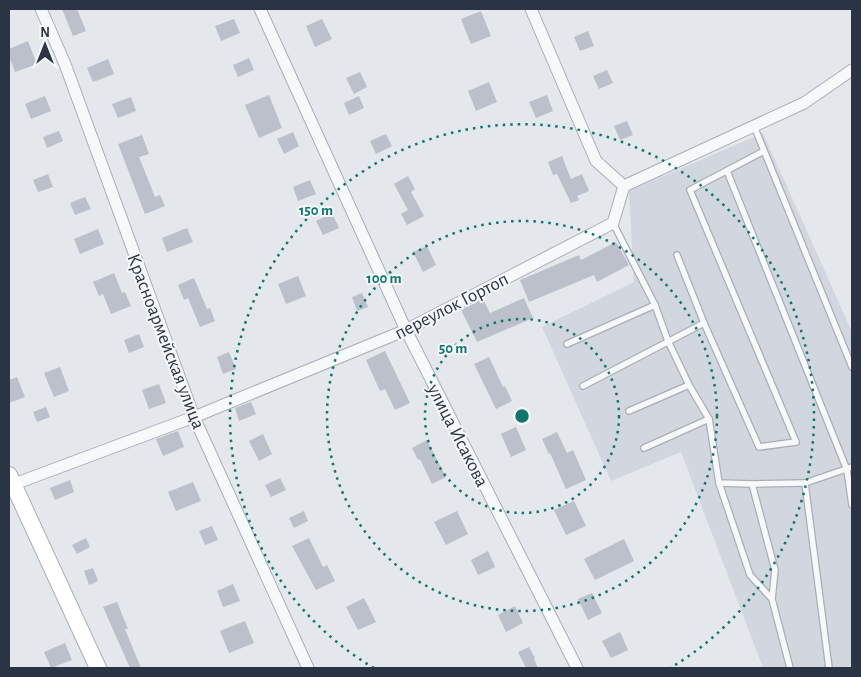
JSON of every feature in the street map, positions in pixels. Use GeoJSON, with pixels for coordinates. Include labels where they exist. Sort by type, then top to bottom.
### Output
{"type":"FeatureCollection","features":[{"type":"Feature","properties":{"kind":"main road"},"geometry":{"type":"LineString","coordinates":[[10,482],[98,668]]}},
{"type":"Feature","properties":{"kind":"street","name":"Красноармейская улица"},"geometry":{"type":"LineString","coordinates":[[41,9],[66,64],[194,417],[308,668]]}},
{"type":"Feature","properties":{"kind":"street","name":"улица Исакова"},"geometry":{"type":"LineString","coordinates":[[260,9],[406,330],[577,668]]}},
{"type":"Feature","properties":{"kind":"street"},"geometry":{"type":"LineString","coordinates":[[531,9],[596,161],[624,186]]}},
{"type":"Feature","properties":{"kind":"street"},"geometry":{"type":"LineString","coordinates":[[613,223],[624,186],[804,103],[852,70]]}},
{"type":"Feature","properties":{"kind":"street","name":"переулок Гортоп"},"geometry":{"type":"LineString","coordinates":[[10,482],[194,417],[406,330],[613,223]]}},
{"type":"Feature","properties":{"kind":"lane"},"geometry":{"type":"LineString","coordinates":[[754,126],[852,367]]}},
{"type":"Feature","properties":{"kind":"lane"},"geometry":{"type":"LineString","coordinates":[[677,255],[759,447],[796,442],[690,190],[764,151]]}},
{"type":"Feature","properties":{"kind":"lane"},"geometry":{"type":"LineString","coordinates":[[727,171],[850,469],[852,505]]}},
{"type":"Feature","properties":{"kind":"lane"},"geometry":{"type":"LineString","coordinates":[[613,223],[655,305],[668,341],[689,384],[709,419],[719,483],[750,575],[772,599]]}},
{"type":"Feature","properties":{"kind":"lane"},"geometry":{"type":"LineString","coordinates":[[567,344],[655,305]]}},
{"type":"Feature","properties":{"kind":"lane"},"geometry":{"type":"LineString","coordinates":[[583,386],[704,322]]}},
{"type":"Feature","properties":{"kind":"lane"},"geometry":{"type":"LineString","coordinates":[[630,411],[689,384]]}},
{"type":"Feature","properties":{"kind":"lane"},"geometry":{"type":"LineString","coordinates":[[644,448],[709,419]]}},
{"type":"Feature","properties":{"kind":"lane"},"geometry":{"type":"LineString","coordinates":[[719,483],[805,482],[850,469]]}},
{"type":"Feature","properties":{"kind":"lane"},"geometry":{"type":"LineString","coordinates":[[805,482],[829,668]]}},
{"type":"Feature","properties":{"kind":"lane"},"geometry":{"type":"LineString","coordinates":[[752,484],[775,570],[772,599],[790,668]]}},
{"type":"Feature","properties":{"kind":"shaded area"},"geometry":{"type":"Polygon","coordinates":[[[763,133],[852,332],[852,668],[763,668],[681,452],[611,481],[542,327],[634,282],[629,191],[763,133]]]}},
{"type":"Feature","properties":{"kind":"building"},"geometry":{"type":"Polygon","coordinates":[[[62,9],[77,9],[86,31],[73,36],[62,9]]]}},
{"type":"Feature","properties":{"kind":"building"},"geometry":{"type":"Polygon","coordinates":[[[481,11],[491,36],[471,44],[461,19],[481,11]]]}},
{"type":"Feature","properties":{"kind":"building"},"geometry":{"type":"Polygon","coordinates":[[[234,19],[240,33],[221,41],[215,26],[234,19]]]}},
{"type":"Feature","properties":{"kind":"building"},"geometry":{"type":"Polygon","coordinates":[[[322,19],[332,39],[315,47],[306,26],[322,19]]]}},
{"type":"Feature","properties":{"kind":"building"},"geometry":{"type":"Polygon","coordinates":[[[588,31],[594,46],[580,51],[574,37],[588,31]]]}},
{"type":"Feature","properties":{"kind":"building"},"geometry":{"type":"Polygon","coordinates":[[[28,41],[37,64],[15,72],[9,56],[9,49],[28,41]]]}},
{"type":"Feature","properties":{"kind":"building"},"geometry":{"type":"Polygon","coordinates":[[[249,58],[254,70],[238,77],[233,65],[249,58]]]}},
{"type":"Feature","properties":{"kind":"building"},"geometry":{"type":"Polygon","coordinates":[[[108,59],[114,74],[93,82],[87,68],[108,59]]]}},
{"type":"Feature","properties":{"kind":"building"},"geometry":{"type":"Polygon","coordinates":[[[607,70],[613,83],[599,89],[593,76],[607,70]]]}},
{"type":"Feature","properties":{"kind":"building"},"geometry":{"type":"Polygon","coordinates":[[[360,72],[367,87],[354,94],[346,78],[360,72]]]}},
{"type":"Feature","properties":{"kind":"building"},"geometry":{"type":"Polygon","coordinates":[[[489,82],[497,102],[476,111],[468,91],[489,82]]]}},
{"type":"Feature","properties":{"kind":"building"},"geometry":{"type":"Polygon","coordinates":[[[269,95],[282,128],[259,138],[245,105],[269,95]]]}},
{"type":"Feature","properties":{"kind":"building"},"geometry":{"type":"Polygon","coordinates":[[[547,95],[553,111],[536,118],[529,102],[547,95]]]}},
{"type":"Feature","properties":{"kind":"building"},"geometry":{"type":"Polygon","coordinates":[[[45,96],[51,111],[31,119],[25,104],[45,96]]]}},
{"type":"Feature","properties":{"kind":"building"},"geometry":{"type":"Polygon","coordinates":[[[359,96],[364,108],[349,115],[344,103],[359,96]]]}},
{"type":"Feature","properties":{"kind":"building"},"geometry":{"type":"Polygon","coordinates":[[[131,97],[136,111],[118,118],[112,104],[131,97]]]}},
{"type":"Feature","properties":{"kind":"building"},"geometry":{"type":"Polygon","coordinates":[[[627,121],[633,135],[620,140],[614,126],[627,121]]]}},
{"type":"Feature","properties":{"kind":"building"},"geometry":{"type":"Polygon","coordinates":[[[59,131],[63,141],[47,148],[43,137],[59,131]]]}},
{"type":"Feature","properties":{"kind":"building"},"geometry":{"type":"Polygon","coordinates":[[[293,132],[299,146],[284,154],[277,139],[293,132]]]}},
{"type":"Feature","properties":{"kind":"building"},"geometry":{"type":"Polygon","coordinates":[[[386,134],[392,146],[376,154],[370,141],[386,134]]]}},
{"type":"Feature","properties":{"kind":"building"},"geometry":{"type":"Polygon","coordinates":[[[142,135],[149,154],[139,157],[155,197],[160,195],[165,206],[145,214],[118,144],[142,135]]]}},
{"type":"Feature","properties":{"kind":"building"},"geometry":{"type":"Polygon","coordinates":[[[562,156],[571,179],[582,174],[589,191],[577,196],[579,200],[571,203],[557,174],[553,175],[548,162],[562,156]]]}},
{"type":"Feature","properties":{"kind":"building"},"geometry":{"type":"Polygon","coordinates":[[[48,174],[53,187],[38,192],[33,180],[48,174]]]}},
{"type":"Feature","properties":{"kind":"building"},"geometry":{"type":"Polygon","coordinates":[[[408,176],[415,189],[411,192],[424,216],[407,225],[401,214],[408,210],[394,184],[408,176]]]}},
{"type":"Feature","properties":{"kind":"building"},"geometry":{"type":"Polygon","coordinates":[[[310,180],[316,194],[298,201],[293,187],[310,180]]]}},
{"type":"Feature","properties":{"kind":"building"},"geometry":{"type":"Polygon","coordinates":[[[85,197],[91,209],[75,215],[70,203],[85,197]]]}},
{"type":"Feature","properties":{"kind":"building"},"geometry":{"type":"Polygon","coordinates":[[[332,213],[339,228],[323,235],[316,221],[332,213]]]}},
{"type":"Feature","properties":{"kind":"building"},"geometry":{"type":"Polygon","coordinates":[[[187,228],[193,242],[167,252],[162,238],[187,228]]]}},
{"type":"Feature","properties":{"kind":"building"},"geometry":{"type":"Polygon","coordinates":[[[98,229],[104,244],[80,254],[74,239],[98,229]]]}},
{"type":"Feature","properties":{"kind":"building"},"geometry":{"type":"Polygon","coordinates":[[[616,242],[629,265],[597,282],[594,275],[529,302],[520,280],[579,255],[581,260],[616,242]]]}},
{"type":"Feature","properties":{"kind":"building"},"geometry":{"type":"Polygon","coordinates":[[[427,246],[436,265],[423,272],[413,252],[427,246]]]}},
{"type":"Feature","properties":{"kind":"building"},"geometry":{"type":"Polygon","coordinates":[[[114,273],[122,293],[125,292],[131,306],[111,314],[103,294],[99,296],[93,282],[114,273]]]}},
{"type":"Feature","properties":{"kind":"building"},"geometry":{"type":"Polygon","coordinates":[[[298,276],[306,296],[286,304],[278,284],[298,276]]]}},
{"type":"Feature","properties":{"kind":"building"},"geometry":{"type":"Polygon","coordinates":[[[194,278],[207,309],[210,308],[215,321],[200,327],[188,298],[184,300],[178,285],[194,278]]]}},
{"type":"Feature","properties":{"kind":"building"},"geometry":{"type":"Polygon","coordinates":[[[362,293],[368,307],[357,311],[352,297],[362,293]]]}},
{"type":"Feature","properties":{"kind":"building"},"geometry":{"type":"Polygon","coordinates":[[[524,298],[533,318],[477,342],[461,310],[483,299],[490,313],[524,298]]]}},
{"type":"Feature","properties":{"kind":"building"},"geometry":{"type":"Polygon","coordinates":[[[139,334],[144,347],[129,353],[124,340],[139,334]]]}},
{"type":"Feature","properties":{"kind":"building"},"geometry":{"type":"Polygon","coordinates":[[[385,351],[410,403],[395,410],[385,389],[380,391],[366,360],[385,351]]]}},
{"type":"Feature","properties":{"kind":"building"},"geometry":{"type":"Polygon","coordinates":[[[229,352],[236,369],[223,374],[217,357],[229,352]]]}},
{"type":"Feature","properties":{"kind":"building"},"geometry":{"type":"Polygon","coordinates":[[[489,357],[512,401],[496,409],[474,364],[489,357]]]}},
{"type":"Feature","properties":{"kind":"building"},"geometry":{"type":"Polygon","coordinates":[[[60,367],[69,391],[54,397],[44,373],[60,367]]]}},
{"type":"Feature","properties":{"kind":"building"},"geometry":{"type":"Polygon","coordinates":[[[17,377],[25,397],[9,403],[9,380],[17,377]]]}},
{"type":"Feature","properties":{"kind":"building"},"geometry":{"type":"Polygon","coordinates":[[[159,384],[166,403],[149,409],[142,390],[159,384]]]}},
{"type":"Feature","properties":{"kind":"building"},"geometry":{"type":"Polygon","coordinates":[[[251,402],[256,414],[239,421],[235,408],[251,402]]]}},
{"type":"Feature","properties":{"kind":"building"},"geometry":{"type":"Polygon","coordinates":[[[46,407],[50,417],[37,422],[33,412],[46,407]]]}},
{"type":"Feature","properties":{"kind":"building"},"geometry":{"type":"Polygon","coordinates":[[[516,427],[526,450],[511,457],[501,434],[516,427]]]}},
{"type":"Feature","properties":{"kind":"building"},"geometry":{"type":"Polygon","coordinates":[[[178,431],[184,447],[163,456],[156,439],[178,431]]]}},
{"type":"Feature","properties":{"kind":"building"},"geometry":{"type":"Polygon","coordinates":[[[557,432],[567,453],[573,450],[586,480],[566,489],[542,439],[557,432]]]}},
{"type":"Feature","properties":{"kind":"building"},"geometry":{"type":"Polygon","coordinates":[[[263,434],[272,454],[259,461],[249,441],[263,434]]]}},
{"type":"Feature","properties":{"kind":"building"},"geometry":{"type":"Polygon","coordinates":[[[427,440],[446,477],[432,484],[420,459],[418,460],[412,448],[427,440]]]}},
{"type":"Feature","properties":{"kind":"building"},"geometry":{"type":"Polygon","coordinates":[[[280,478],[286,490],[271,497],[265,485],[280,478]]]}},
{"type":"Feature","properties":{"kind":"building"},"geometry":{"type":"Polygon","coordinates":[[[70,480],[74,492],[55,500],[50,488],[70,480]]]}},
{"type":"Feature","properties":{"kind":"building"},"geometry":{"type":"Polygon","coordinates":[[[193,482],[201,501],[176,511],[168,492],[193,482]]]}},
{"type":"Feature","properties":{"kind":"building"},"geometry":{"type":"Polygon","coordinates":[[[574,501],[586,526],[566,535],[554,510],[574,501]]]}},
{"type":"Feature","properties":{"kind":"building"},"geometry":{"type":"Polygon","coordinates":[[[304,511],[308,521],[294,528],[289,518],[304,511]]]}},
{"type":"Feature","properties":{"kind":"building"},"geometry":{"type":"Polygon","coordinates":[[[457,511],[468,534],[446,545],[434,522],[457,511]]]}},
{"type":"Feature","properties":{"kind":"building"},"geometry":{"type":"Polygon","coordinates":[[[212,526],[218,540],[205,545],[199,531],[212,526]]]}},
{"type":"Feature","properties":{"kind":"building"},"geometry":{"type":"Polygon","coordinates":[[[86,538],[90,547],[77,554],[72,545],[86,538]]]}},
{"type":"Feature","properties":{"kind":"building"},"geometry":{"type":"Polygon","coordinates":[[[309,538],[323,567],[327,565],[335,581],[316,590],[292,546],[309,538]]]}},
{"type":"Feature","properties":{"kind":"building"},"geometry":{"type":"Polygon","coordinates":[[[624,539],[634,561],[595,580],[584,559],[624,539]]]}},
{"type":"Feature","properties":{"kind":"building"},"geometry":{"type":"Polygon","coordinates":[[[488,551],[495,567],[478,575],[471,560],[488,551]]]}},
{"type":"Feature","properties":{"kind":"building"},"geometry":{"type":"Polygon","coordinates":[[[93,568],[98,581],[89,585],[84,571],[93,568]]]}},
{"type":"Feature","properties":{"kind":"building"},"geometry":{"type":"Polygon","coordinates":[[[233,584],[240,601],[223,607],[217,591],[233,584]]]}},
{"type":"Feature","properties":{"kind":"building"},"geometry":{"type":"Polygon","coordinates":[[[592,593],[602,613],[588,620],[578,599],[592,593]]]}},
{"type":"Feature","properties":{"kind":"building"},"geometry":{"type":"Polygon","coordinates":[[[364,598],[376,622],[358,630],[346,607],[364,598]]]}},
{"type":"Feature","properties":{"kind":"building"},"geometry":{"type":"Polygon","coordinates":[[[117,602],[128,629],[125,629],[141,668],[130,668],[103,607],[117,602]]]}},
{"type":"Feature","properties":{"kind":"building"},"geometry":{"type":"Polygon","coordinates":[[[515,606],[523,623],[506,632],[498,615],[515,606]]]}},
{"type":"Feature","properties":{"kind":"building"},"geometry":{"type":"Polygon","coordinates":[[[245,621],[254,643],[229,653],[220,631],[245,621]]]}},
{"type":"Feature","properties":{"kind":"building"},"geometry":{"type":"Polygon","coordinates":[[[620,632],[628,650],[611,658],[602,641],[620,632]]]}},
{"type":"Feature","properties":{"kind":"building"},"geometry":{"type":"Polygon","coordinates":[[[65,643],[72,660],[51,668],[44,652],[65,643]]]}},
{"type":"Feature","properties":{"kind":"building"},"geometry":{"type":"Polygon","coordinates":[[[529,647],[538,668],[526,668],[518,652],[529,647]]]}}]}
